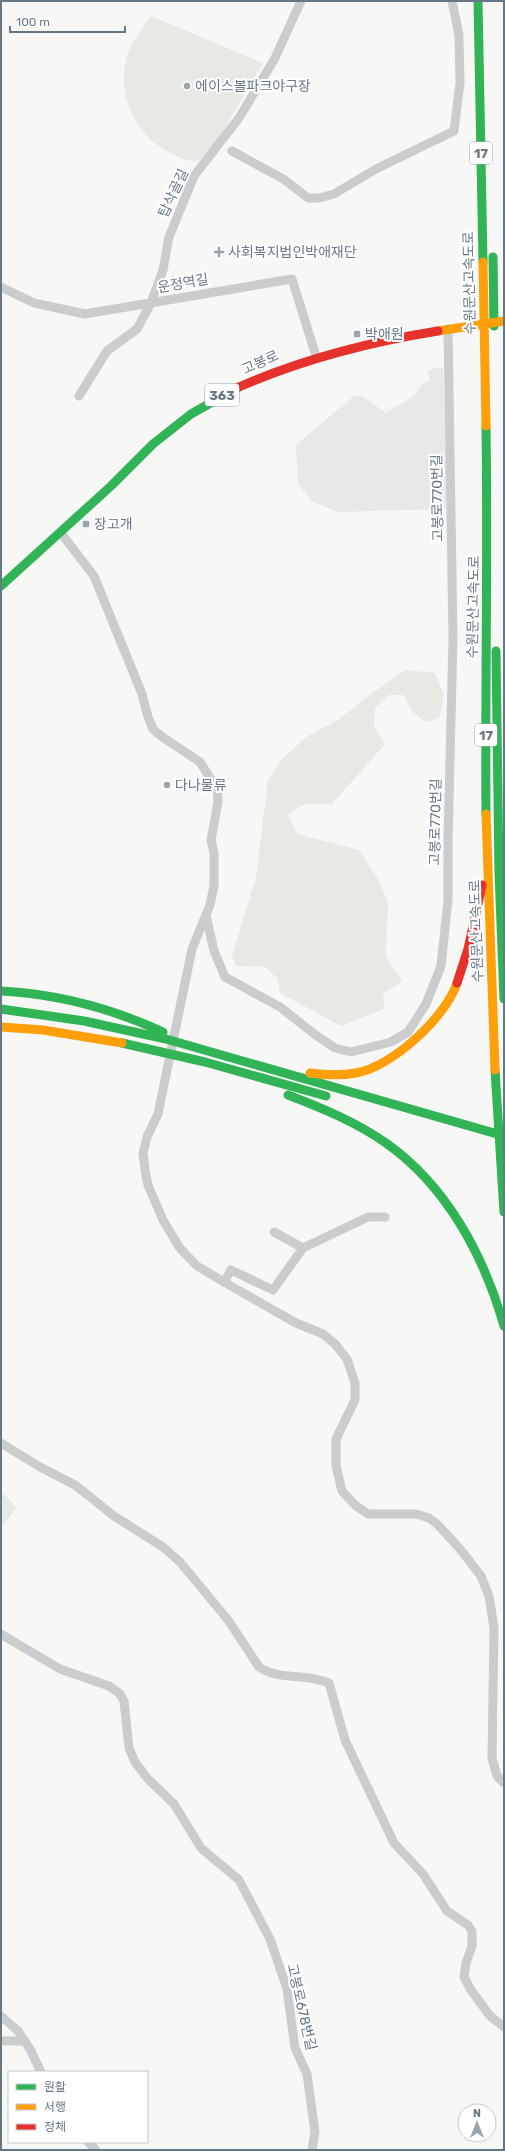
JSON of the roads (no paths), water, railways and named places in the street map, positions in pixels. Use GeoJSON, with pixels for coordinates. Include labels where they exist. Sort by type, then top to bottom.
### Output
{"type":"FeatureCollection","features":[{"type":"Feature","properties":{"kind":"main road","name":"수원문산고속도로"},"geometry":{"type":"LineString","coordinates":[[478,1],[488,554],[485,699],[487,864],[497,1118],[502,1150],[504,1212]]}},
{"type":"Feature","properties":{"kind":"main road","name":"수원문산고속도로"},"geometry":{"type":"LineString","coordinates":[[493,248],[494,334]]}},
{"type":"Feature","properties":{"kind":"main road","name":"고봉로"},"geometry":{"type":"LineString","coordinates":[[1,586],[118,480],[153,444],[186,418],[225,394],[288,365],[316,356],[400,337],[504,321]]}},
{"type":"Feature","properties":{"kind":"main road","name":"수원문산고속도로"},"geometry":{"type":"LineString","coordinates":[[494,350],[496,625]]}},
{"type":"Feature","properties":{"kind":"main road","name":"수원문산고속도로"},"geometry":{"type":"LineString","coordinates":[[496,641],[499,872],[504,999]]}},
{"type":"Feature","properties":{"kind":"main road"},"geometry":{"type":"LineString","coordinates":[[1,1009],[107,1025],[296,1072],[328,1075],[357,1073],[396,1056],[440,1014],[453,996],[468,949],[487,864]]}},
{"type":"Feature","properties":{"kind":"main road"},"geometry":{"type":"LineString","coordinates":[[1,991],[52,996],[110,1010],[157,1029],[195,1048]]}},
{"type":"Feature","properties":{"kind":"main road"},"geometry":{"type":"LineString","coordinates":[[1,997],[69,1005],[113,1015],[157,1029]]}},
{"type":"Feature","properties":{"kind":"main road"},"geometry":{"type":"LineString","coordinates":[[1,1004],[55,1010],[104,1019],[195,1048]]}},
{"type":"Feature","properties":{"kind":"main road"},"geometry":{"type":"LineString","coordinates":[[1,1016],[64,1024],[108,1034],[139,1046]]}},
{"type":"Feature","properties":{"kind":"main road"},"geometry":{"type":"LineString","coordinates":[[1,1021],[69,1031],[166,1051],[334,1098]]}},
{"type":"Feature","properties":{"kind":"main road"},"geometry":{"type":"LineString","coordinates":[[1,1027],[108,1039]]}},
{"type":"Feature","properties":{"kind":"main road"},"geometry":{"type":"LineString","coordinates":[[1,1035],[33,1039]]}},
{"type":"Feature","properties":{"kind":"main road"},"geometry":{"type":"LineString","coordinates":[[54,1042],[106,1046],[139,1046]]}},
{"type":"Feature","properties":{"kind":"main road"},"geometry":{"type":"LineString","coordinates":[[183,1056],[314,1105],[386,1143],[431,1185],[450,1209],[465,1232],[482,1263],[504,1326]]}},
{"type":"Feature","properties":{"kind":"main road"},"geometry":{"type":"LineString","coordinates":[[237,1058],[504,1136]]}},
{"type":"Feature","properties":{"kind":"main road"},"geometry":{"type":"LineString","coordinates":[[492,1143],[502,1150]]}},
{"type":"Feature","properties":{"kind":"street","name":"탑삭골길"},"geometry":{"type":"LineString","coordinates":[[79,396],[107,351],[137,329],[151,303],[163,270],[169,237],[194,176],[239,118],[275,58],[301,1]]}},
{"type":"Feature","properties":{"kind":"street"},"geometry":{"type":"LineString","coordinates":[[232,151],[285,180],[308,198],[319,198],[334,194],[376,169],[454,130],[460,83],[459,35],[452,1]]}},
{"type":"Feature","properties":{"kind":"street","name":"운정역길"},"geometry":{"type":"LineString","coordinates":[[1,287],[34,303],[85,314],[292,279],[316,356]]}},
{"type":"Feature","properties":{"kind":"street","name":"고봉로770번길"},"geometry":{"type":"LineString","coordinates":[[206,915],[214,951],[225,977],[280,1007],[317,1036],[336,1048],[350,1052],[391,1042],[408,1032],[426,1004],[441,966],[448,900],[453,638],[448,329]]}},
{"type":"Feature","properties":{"kind":"street"},"geometry":{"type":"LineString","coordinates":[[61,533],[94,576],[142,694],[148,717],[154,729],[161,736],[200,762],[217,789],[218,802],[211,840],[214,853],[214,886],[206,915],[192,949],[188,976],[158,1114],[147,1137],[143,1153],[148,1185],[163,1220],[179,1247],[197,1266],[296,1323],[322,1334],[335,1344],[347,1359],[355,1383],[355,1400],[349,1415],[339,1431],[336,1440],[335,1457],[339,1483],[348,1498],[368,1514],[376,1516],[416,1514],[429,1518],[437,1524],[460,1549],[481,1576],[489,1596],[494,1628],[492,1758],[497,1776],[504,1783]]}},
{"type":"Feature","properties":{"kind":"street"},"geometry":{"type":"LineString","coordinates":[[224,1282],[231,1270],[273,1290],[303,1248],[368,1217],[385,1217]]}},
{"type":"Feature","properties":{"kind":"street"},"geometry":{"type":"LineString","coordinates":[[274,1232],[303,1248]]}},
{"type":"Feature","properties":{"kind":"street"},"geometry":{"type":"LineString","coordinates":[[1,1443],[40,1467],[75,1485],[114,1516],[163,1547],[180,1562],[228,1620],[259,1667],[265,1671],[285,1676],[320,1679],[329,1683],[345,1740],[394,1843],[423,1874],[447,1911],[468,1925],[472,1930],[472,1946],[466,1963],[464,1977],[471,1990],[490,2016],[504,2027]]}},
{"type":"Feature","properties":{"kind":"street","name":"고봉로678번길"},"geometry":{"type":"LineString","coordinates":[[1,1634],[60,1669],[109,1686],[120,1694],[124,1701],[129,1748],[135,1762],[148,1779],[174,1804],[201,1848],[239,1880],[270,1939],[287,1989],[295,2048],[307,2074],[315,2132],[312,2150]]}},
{"type":"Feature","properties":{"kind":"street"},"geometry":{"type":"LineString","coordinates":[[1,2016],[18,2031],[40,2071]]}},
{"type":"Feature","properties":{"kind":"street"},"geometry":{"type":"LineString","coordinates":[[1,2041],[24,2041]]}},
{"type":"Feature","properties":{"kind":"place","name":"에이스볼파크야구장"},"geometry":{"type":"Point","coordinates":[187,86]}},
{"type":"Feature","properties":{"kind":"place","name":"사회복지법인박애재단"},"geometry":{"type":"Point","coordinates":[219,252]}},
{"type":"Feature","properties":{"kind":"place","name":"박애원"},"geometry":{"type":"Point","coordinates":[357,334]}},
{"type":"Feature","properties":{"kind":"place","name":"장고개"},"geometry":{"type":"Point","coordinates":[86,524]}},
{"type":"Feature","properties":{"kind":"place","name":"다나물류"},"geometry":{"type":"Point","coordinates":[167,785]}}]}
